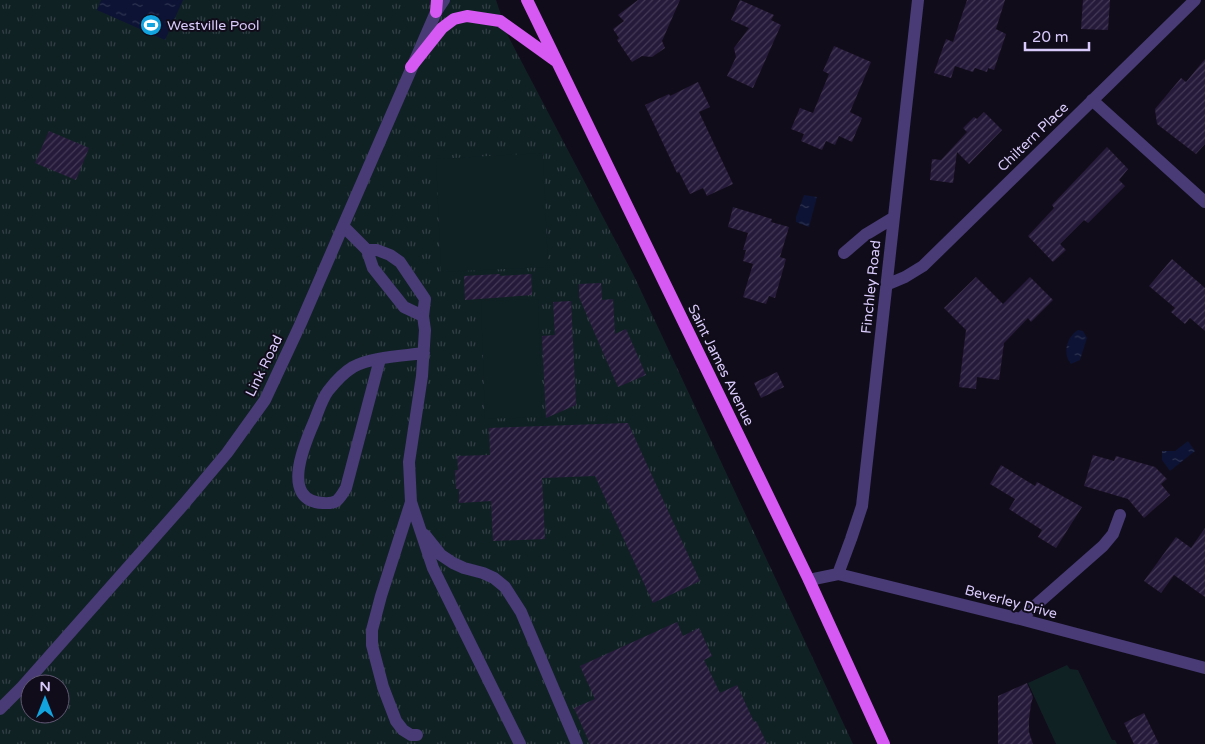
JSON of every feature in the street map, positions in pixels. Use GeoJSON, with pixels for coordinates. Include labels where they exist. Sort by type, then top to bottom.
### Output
{"type":"FeatureCollection","features":[{"type":"Feature","properties":{"kind":"main road","name":"Saint James Avenue"},"geometry":{"type":"LineString","coordinates":[[528,0],[809,580],[884,744]]}},
{"type":"Feature","properties":{"kind":"main road"},"geometry":{"type":"LineString","coordinates":[[411,67],[442,28],[454,19],[467,16],[500,21],[558,62]]}},
{"type":"Feature","properties":{"kind":"street","name":"Link Road"},"geometry":{"type":"LineString","coordinates":[[0,709],[22,687],[184,504],[227,453],[265,400],[343,226],[436,6],[444,0]]}},
{"type":"Feature","properties":{"kind":"street","name":"Finchley Road"},"geometry":{"type":"LineString","coordinates":[[838,574],[862,506],[918,0]]}},
{"type":"Feature","properties":{"kind":"street","name":"Chiltern Place"},"geometry":{"type":"LineString","coordinates":[[886,285],[905,277],[923,266],[1195,0]]}},
{"type":"Feature","properties":{"kind":"street"},"geometry":{"type":"LineString","coordinates":[[1092,100],[1205,202]]}},
{"type":"Feature","properties":{"kind":"street"},"geometry":{"type":"LineString","coordinates":[[844,254],[866,235],[893,218]]}},
{"type":"Feature","properties":{"kind":"street"},"geometry":{"type":"LineString","coordinates":[[343,226],[367,250],[373,268],[404,306],[423,316]]}},
{"type":"Feature","properties":{"kind":"street"},"geometry":{"type":"LineString","coordinates":[[367,250],[377,250],[390,255],[400,262],[425,299],[423,316],[425,330],[424,352],[409,462],[411,502],[433,568],[520,744]]}},
{"type":"Feature","properties":{"kind":"street"},"geometry":{"type":"LineString","coordinates":[[380,359],[346,488],[340,499],[334,503],[311,501],[304,497],[300,489],[299,464],[305,441],[327,392],[344,374],[364,362],[380,359],[424,352]]}},
{"type":"Feature","properties":{"kind":"street"},"geometry":{"type":"LineString","coordinates":[[411,502],[381,596],[372,630],[372,645],[383,688],[396,721],[403,730],[411,735],[417,735]]}},
{"type":"Feature","properties":{"kind":"street"},"geometry":{"type":"LineString","coordinates":[[1020,619],[1103,546],[1113,534],[1120,515]]}},
{"type":"Feature","properties":{"kind":"street"},"geometry":{"type":"LineString","coordinates":[[420,529],[441,554],[453,563],[494,578],[505,587],[521,612],[577,744]]}},
{"type":"Feature","properties":{"kind":"street","name":"Beverley Drive"},"geometry":{"type":"LineString","coordinates":[[809,580],[838,574],[1020,619],[1205,668]]}},
{"type":"Feature","properties":{"kind":"green space"},"geometry":{"type":"Polygon","coordinates":[[[0,0],[496,0],[508,36],[634,276],[853,744],[0,744],[0,0]]]}},
{"type":"Feature","properties":{"kind":"green space"},"geometry":{"type":"Polygon","coordinates":[[[543,153],[548,267],[441,272],[436,159],[543,153]]]}},
{"type":"Feature","properties":{"kind":"green space"},"geometry":{"type":"Polygon","coordinates":[[[538,299],[542,417],[485,419],[481,301],[538,299]]]}},
{"type":"Feature","properties":{"kind":"green space"},"geometry":{"type":"Polygon","coordinates":[[[1067,665],[1070,669],[1078,670],[1112,740],[1115,740],[1117,744],[1056,744],[1028,683],[1067,665]]]}},
{"type":"Feature","properties":{"kind":"water","name":"Westville Pool"},"geometry":{"type":"Polygon","coordinates":[[[101,0],[183,0],[165,40],[97,10],[101,0]]]}},
{"type":"Feature","properties":{"kind":"water"},"geometry":{"type":"Polygon","coordinates":[[[804,195],[817,197],[809,227],[796,222],[804,195]]]}},
{"type":"Feature","properties":{"kind":"water"},"geometry":{"type":"Polygon","coordinates":[[[1078,330],[1083,331],[1087,338],[1080,360],[1071,364],[1066,350],[1071,336],[1078,330]]]}},
{"type":"Feature","properties":{"kind":"water"},"geometry":{"type":"Polygon","coordinates":[[[1188,441],[1195,451],[1170,471],[1162,460],[1162,451],[1175,451],[1188,441]]]}},
{"type":"Feature","properties":{"kind":"building"},"geometry":{"type":"Polygon","coordinates":[[[638,0],[680,0],[662,41],[665,48],[652,57],[642,56],[632,62],[617,40],[619,38],[613,29],[624,21],[618,15],[638,0]]]}},
{"type":"Feature","properties":{"kind":"building"},"geometry":{"type":"Polygon","coordinates":[[[740,0],[774,15],[771,20],[781,25],[753,88],[727,76],[736,57],[734,48],[749,28],[731,20],[740,0]]]}},
{"type":"Feature","properties":{"kind":"building"},"geometry":{"type":"Polygon","coordinates":[[[967,0],[1005,0],[996,29],[1006,34],[994,70],[988,68],[987,72],[975,68],[973,72],[955,66],[951,78],[934,73],[946,39],[953,42],[967,0]]]}},
{"type":"Feature","properties":{"kind":"building"},"geometry":{"type":"Polygon","coordinates":[[[1083,0],[1110,0],[1108,30],[1081,29],[1083,0]]]}},
{"type":"Feature","properties":{"kind":"building"},"geometry":{"type":"Polygon","coordinates":[[[834,46],[871,62],[850,112],[862,118],[852,142],[839,136],[835,145],[826,141],[822,150],[801,141],[804,134],[791,129],[800,108],[813,113],[829,74],[823,71],[834,46]]]}},
{"type":"Feature","properties":{"kind":"building"},"geometry":{"type":"Polygon","coordinates":[[[1205,59],[1205,144],[1196,154],[1157,124],[1155,109],[1181,78],[1186,82],[1205,59]]]}},
{"type":"Feature","properties":{"kind":"building"},"geometry":{"type":"Polygon","coordinates":[[[698,82],[710,107],[699,112],[733,184],[707,196],[703,188],[690,194],[679,172],[677,173],[645,105],[669,94],[670,96],[698,82]]]}},
{"type":"Feature","properties":{"kind":"building"},"geometry":{"type":"Polygon","coordinates":[[[984,112],[1002,130],[969,164],[957,152],[953,183],[930,180],[932,159],[941,160],[967,132],[963,128],[974,117],[977,119],[984,112]]]}},
{"type":"Feature","properties":{"kind":"building"},"geometry":{"type":"Polygon","coordinates":[[[49,131],[89,148],[76,180],[35,163],[49,131]]]}},
{"type":"Feature","properties":{"kind":"building"},"geometry":{"type":"Polygon","coordinates":[[[1107,147],[1128,169],[1119,180],[1125,186],[1088,223],[1084,220],[1060,244],[1066,250],[1053,262],[1028,236],[1054,208],[1052,205],[1107,147]]]}},
{"type":"Feature","properties":{"kind":"building"},"geometry":{"type":"Polygon","coordinates":[[[733,207],[772,219],[771,222],[789,227],[780,257],[786,259],[775,298],[769,296],[766,304],[743,297],[753,264],[743,261],[746,250],[743,250],[748,233],[728,227],[733,207]]]}},
{"type":"Feature","properties":{"kind":"building"},"geometry":{"type":"Polygon","coordinates":[[[1172,259],[1205,288],[1205,331],[1190,318],[1185,324],[1171,312],[1175,308],[1149,286],[1172,259]]]}},
{"type":"Feature","properties":{"kind":"building"},"geometry":{"type":"Polygon","coordinates":[[[500,274],[500,276],[531,274],[532,295],[465,300],[464,276],[500,274]]]}},
{"type":"Feature","properties":{"kind":"building"},"geometry":{"type":"Polygon","coordinates":[[[976,277],[1003,304],[1030,277],[1053,300],[1031,322],[1028,318],[1004,343],[999,380],[977,377],[976,389],[959,387],[966,330],[944,308],[976,277]]]}},
{"type":"Feature","properties":{"kind":"building"},"geometry":{"type":"Polygon","coordinates":[[[601,283],[602,300],[613,299],[615,334],[626,329],[646,375],[618,387],[579,297],[579,284],[601,283]]]}},
{"type":"Feature","properties":{"kind":"building"},"geometry":{"type":"Polygon","coordinates":[[[571,301],[576,405],[546,418],[542,336],[555,335],[553,302],[571,301]]]}},
{"type":"Feature","properties":{"kind":"building"},"geometry":{"type":"Polygon","coordinates":[[[777,372],[784,387],[761,398],[754,383],[777,372]]]}},
{"type":"Feature","properties":{"kind":"building"},"geometry":{"type":"Polygon","coordinates":[[[628,423],[700,581],[653,603],[595,476],[542,478],[545,539],[493,541],[491,501],[459,503],[459,489],[456,489],[455,470],[458,470],[457,456],[490,455],[489,428],[628,423]]]}},
{"type":"Feature","properties":{"kind":"building"},"geometry":{"type":"Polygon","coordinates":[[[1093,455],[1114,461],[1116,456],[1155,467],[1167,479],[1161,484],[1170,495],[1144,518],[1128,499],[1084,486],[1093,455]]]}},
{"type":"Feature","properties":{"kind":"building"},"geometry":{"type":"Polygon","coordinates":[[[1001,465],[1035,486],[1037,482],[1082,507],[1056,548],[1038,537],[1042,530],[1009,509],[1015,499],[990,484],[1001,465]]]}},
{"type":"Feature","properties":{"kind":"building"},"geometry":{"type":"Polygon","coordinates":[[[1205,528],[1205,597],[1174,575],[1161,593],[1144,581],[1176,537],[1191,548],[1205,528]]]}},
{"type":"Feature","properties":{"kind":"building"},"geometry":{"type":"Polygon","coordinates":[[[677,622],[683,636],[699,628],[712,656],[704,660],[720,693],[737,685],[754,722],[756,721],[767,744],[590,744],[574,708],[595,699],[580,666],[677,622]]]}},
{"type":"Feature","properties":{"kind":"building"},"geometry":{"type":"Polygon","coordinates":[[[1027,683],[1033,697],[1029,732],[1033,744],[998,744],[998,696],[1027,683]]]}},
{"type":"Feature","properties":{"kind":"building"},"geometry":{"type":"Polygon","coordinates":[[[1144,713],[1159,744],[1134,744],[1124,723],[1144,713]]]}},
{"type":"Feature","properties":{"kind":"place","name":"Westville Pool"},"geometry":{"type":"Point","coordinates":[151,25]}}]}
